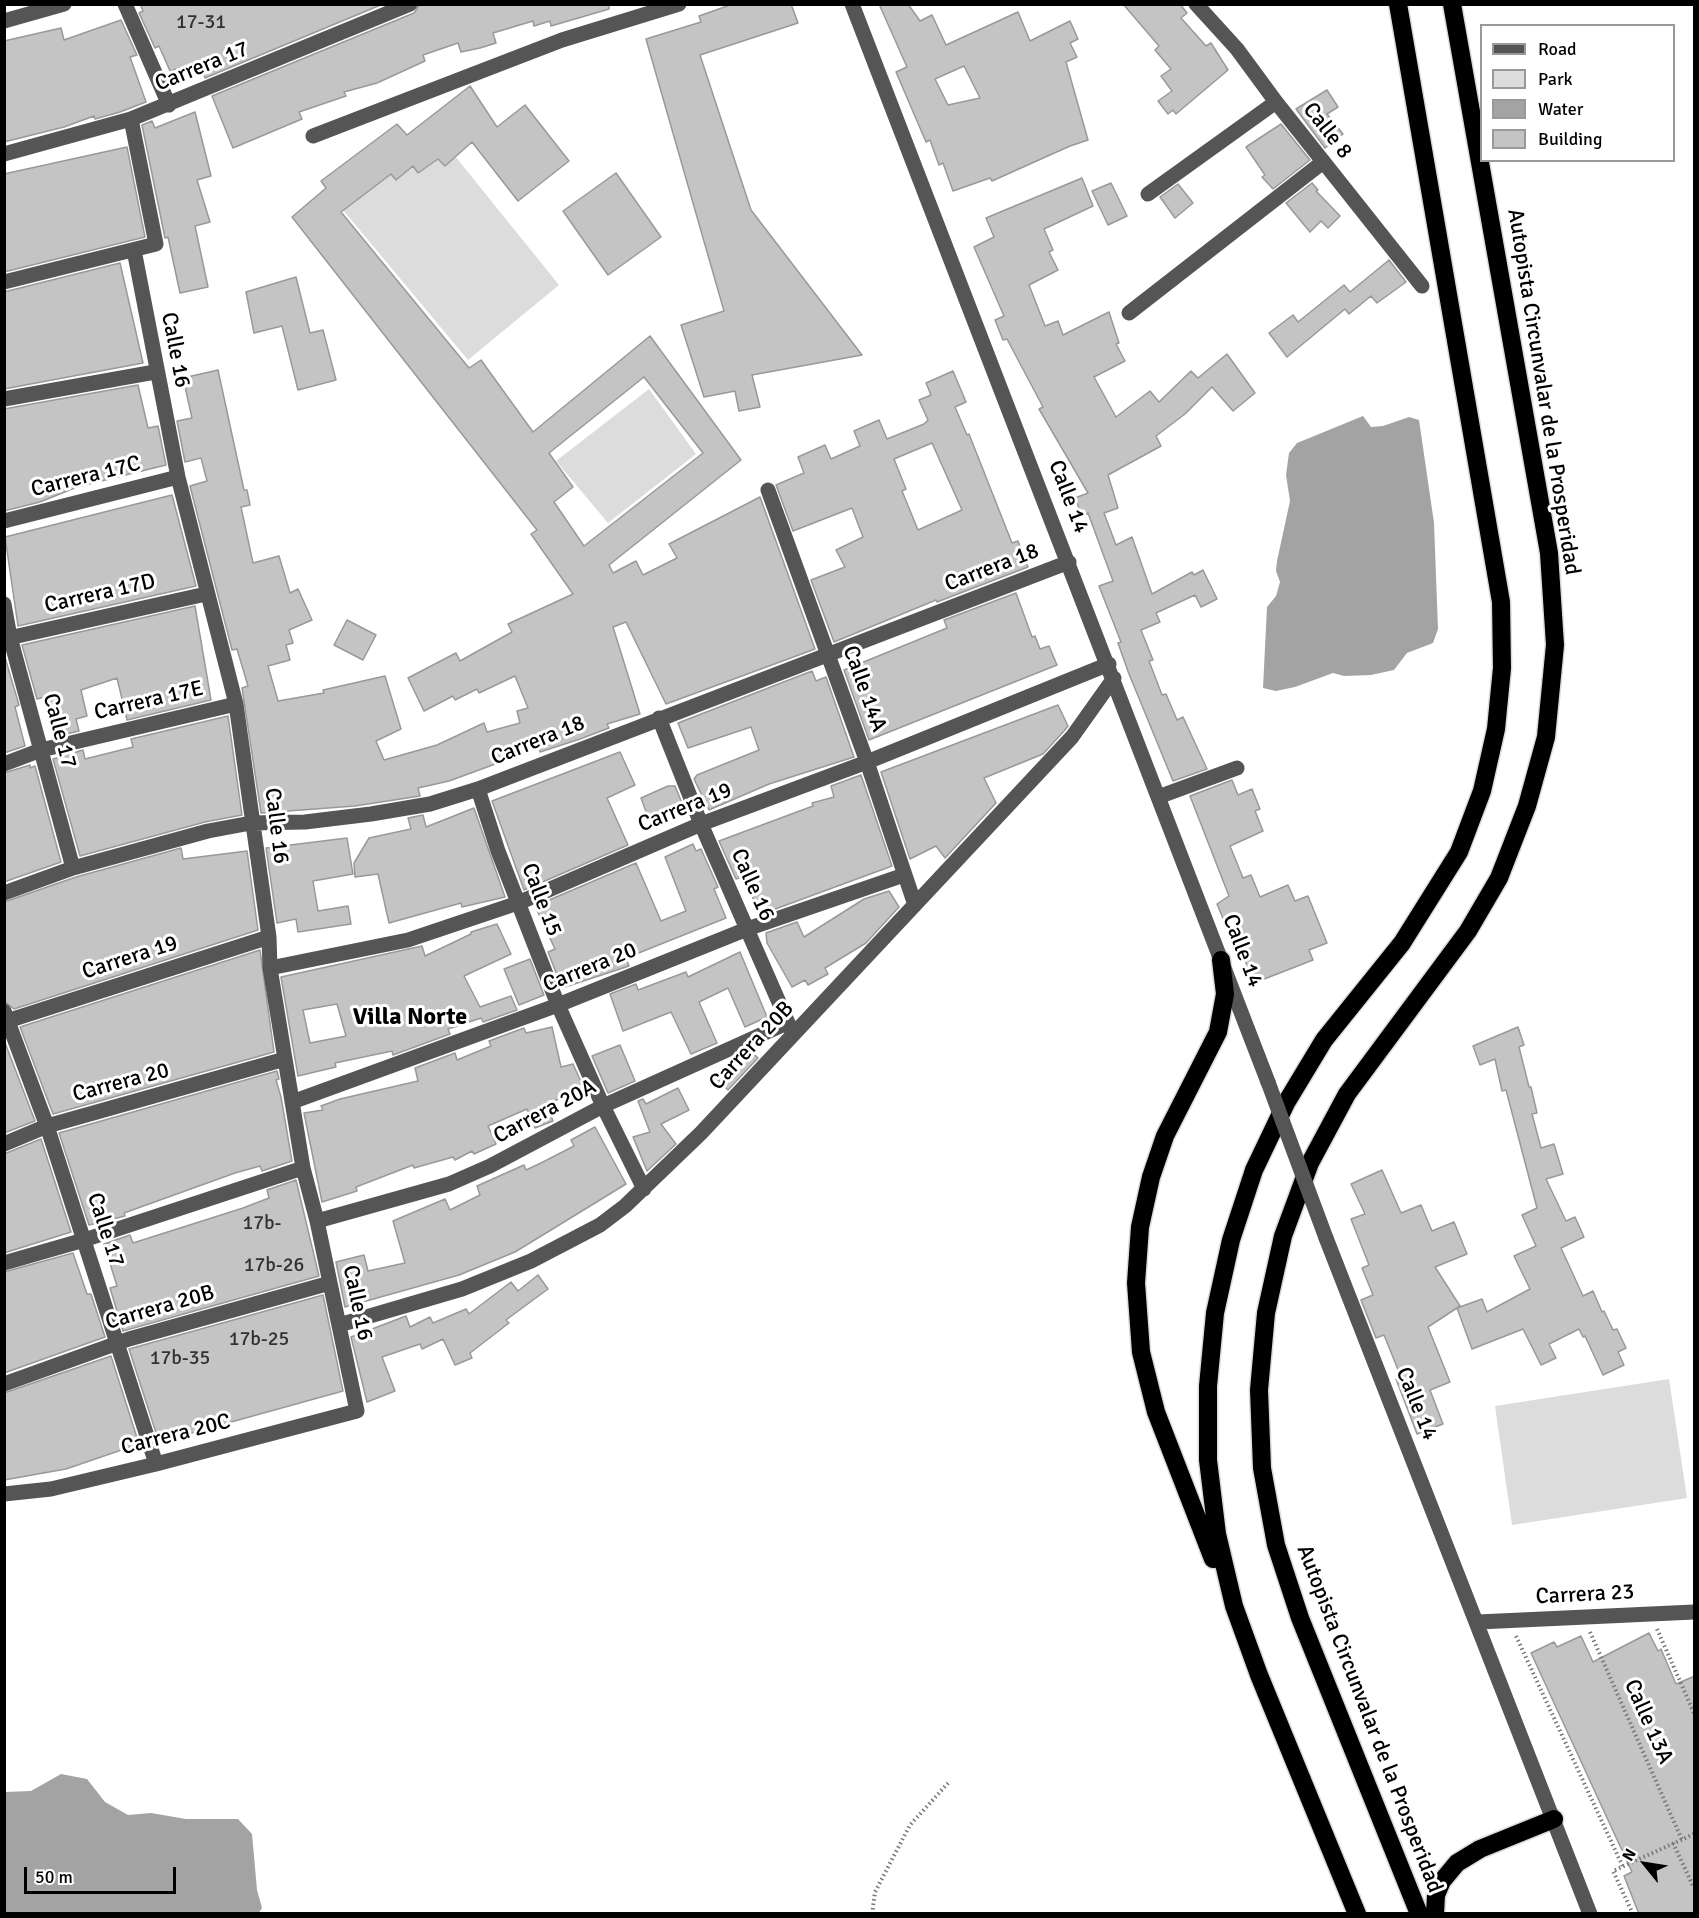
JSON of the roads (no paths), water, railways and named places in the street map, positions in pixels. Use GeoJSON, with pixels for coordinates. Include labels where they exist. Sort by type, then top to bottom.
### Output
{"type":"FeatureCollection","features":[{"type":"Feature","properties":{"kind":"highway"},"geometry":{"type":"LineString","coordinates":[[1259,1675],[1234,1606],[1217,1534],[1208,1460],[1210,1365],[1215,1313],[1231,1240],[1254,1170],[1286,1103],[1324,1040],[1402,943],[1459,852],[1482,791],[1496,729],[1502,668],[1501,602],[1398,4]]}},
{"type":"Feature","properties":{"kind":"highway","name":"Autopista Circunvalar de la Prosperidad"},"geometry":{"type":"LineString","coordinates":[[1419,1914],[1300,1618],[1276,1545],[1262,1468],[1259,1390],[1266,1313],[1283,1236],[1310,1164],[1347,1094],[1468,931],[1499,878],[1527,806],[1546,737],[1555,645],[1549,553],[1452,4]]}},
{"type":"Feature","properties":{"kind":"highway"},"geometry":{"type":"LineString","coordinates":[[1221,960],[1225,994],[1218,1032],[1165,1136],[1151,1177],[1140,1227],[1136,1282],[1141,1352],[1156,1412],[1259,1675],[1357,1914]]}},
{"type":"Feature","properties":{"kind":"highway"},"geometry":{"type":"LineString","coordinates":[[1435,1914],[1436,1895],[1442,1881],[1457,1863],[1480,1849],[1554,1819]]}},
{"type":"Feature","properties":{"kind":"street"},"geometry":{"type":"LineString","coordinates":[[4,21],[64,4]]}},
{"type":"Feature","properties":{"kind":"street"},"geometry":{"type":"LineString","coordinates":[[125,4],[169,105]]}},
{"type":"Feature","properties":{"kind":"street","name":"Carrera 17"},"geometry":{"type":"LineString","coordinates":[[4,154],[131,119],[169,105],[410,4]]}},
{"type":"Feature","properties":{"kind":"street"},"geometry":{"type":"LineString","coordinates":[[313,136],[562,40],[679,4]]}},
{"type":"Feature","properties":{"kind":"street","name":"Calle 14"},"geometry":{"type":"LineString","coordinates":[[852,4],[1111,671],[1326,1238],[1478,1622],[1590,1914]]}},
{"type":"Feature","properties":{"kind":"street","name":"Calle 8"},"geometry":{"type":"LineString","coordinates":[[1196,4],[1237,49],[1275,102],[1422,286]]}},
{"type":"Feature","properties":{"kind":"street"},"geometry":{"type":"LineString","coordinates":[[1148,194],[1275,102]]}},
{"type":"Feature","properties":{"kind":"street"},"geometry":{"type":"LineString","coordinates":[[4,282],[156,244],[131,119]]}},
{"type":"Feature","properties":{"kind":"street"},"geometry":{"type":"LineString","coordinates":[[1129,314],[1323,162]]}},
{"type":"Feature","properties":{"kind":"street","name":"Calle 16"},"geometry":{"type":"LineString","coordinates":[[134,250],[155,372],[178,477],[206,594],[236,704],[251,823],[269,937],[270,968],[303,1168],[317,1221],[357,1411]]}},
{"type":"Feature","properties":{"kind":"street"},"geometry":{"type":"LineString","coordinates":[[4,399],[155,372]]}},
{"type":"Feature","properties":{"kind":"street","name":"Carrera 17C"},"geometry":{"type":"LineString","coordinates":[[4,521],[178,477]]}},
{"type":"Feature","properties":{"kind":"street","name":"Calle 14A"},"geometry":{"type":"LineString","coordinates":[[768,490],[867,762],[915,905]]}},
{"type":"Feature","properties":{"kind":"street","name":"Carrera 18"},"geometry":{"type":"LineString","coordinates":[[4,893],[73,868],[207,831],[251,823],[305,822],[430,804],[478,789],[1069,562]]}},
{"type":"Feature","properties":{"kind":"street","name":"Carrera 17D"},"geometry":{"type":"LineString","coordinates":[[8,638],[206,594]]}},
{"type":"Feature","properties":{"kind":"street","name":"Calle 17"},"geometry":{"type":"LineString","coordinates":[[4,604],[8,638],[73,868]]}},
{"type":"Feature","properties":{"kind":"street","name":"Carrera 19"},"geometry":{"type":"LineString","coordinates":[[270,968],[408,940],[518,903],[701,824],[1111,671]]}},
{"type":"Feature","properties":{"kind":"street","name":"Carrera 20B"},"geometry":{"type":"LineString","coordinates":[[339,1325],[462,1289],[531,1261],[600,1224],[644,1189],[701,1133],[790,1029],[915,905],[1072,737],[1111,671]]}},
{"type":"Feature","properties":{"kind":"street","name":"Carrera 17E"},"geometry":{"type":"LineString","coordinates":[[4,764],[41,750],[236,704]]}},
{"type":"Feature","properties":{"kind":"street","name":"Calle 16"},"geometry":{"type":"LineString","coordinates":[[659,718],[701,824],[790,1029]]}},
{"type":"Feature","properties":{"kind":"street"},"geometry":{"type":"LineString","coordinates":[[1158,796],[1237,768]]}},
{"type":"Feature","properties":{"kind":"street","name":"Calle 15"},"geometry":{"type":"LineString","coordinates":[[478,789],[518,903],[558,1005],[603,1106],[644,1189]]}},
{"type":"Feature","properties":{"kind":"street","name":"Carrera 20"},"geometry":{"type":"LineString","coordinates":[[292,1102],[558,1005],[747,929],[904,875]]}},
{"type":"Feature","properties":{"kind":"street","name":"Carrera 19"},"geometry":{"type":"LineString","coordinates":[[6,1018],[269,937]]}},
{"type":"Feature","properties":{"kind":"street","name":"Calle 17"},"geometry":{"type":"LineString","coordinates":[[6,1018],[47,1126],[156,1464]]}},
{"type":"Feature","properties":{"kind":"street","name":"Carrera 20A"},"geometry":{"type":"LineString","coordinates":[[317,1221],[449,1184],[490,1166],[603,1106],[790,1029]]}},
{"type":"Feature","properties":{"kind":"street","name":"Carrera 20"},"geometry":{"type":"LineString","coordinates":[[4,1144],[47,1126],[285,1059]]}},
{"type":"Feature","properties":{"kind":"street"},"geometry":{"type":"LineString","coordinates":[[4,1263],[84,1240],[303,1168]]}},
{"type":"Feature","properties":{"kind":"street","name":"Carrera 20B"},"geometry":{"type":"LineString","coordinates":[[4,1384],[118,1343],[330,1283]]}},
{"type":"Feature","properties":{"kind":"street","name":"Carrera 20C"},"geometry":{"type":"LineString","coordinates":[[4,1494],[51,1489],[357,1411]]}},
{"type":"Feature","properties":{"kind":"street","name":"Carrera 23"},"geometry":{"type":"LineString","coordinates":[[1478,1622],[1695,1612]]}},
{"type":"Feature","properties":{"kind":"water"},"geometry":{"type":"Polygon","coordinates":[[[1363,416],[1371,427],[1383,426],[1409,417],[1419,420],[1434,523],[1438,629],[1433,643],[1407,653],[1394,670],[1371,675],[1344,676],[1333,673],[1295,687],[1276,691],[1263,688],[1267,607],[1276,596],[1280,582],[1276,571],[1277,561],[1290,501],[1286,475],[1289,453],[1297,443],[1363,416]]]}},
{"type":"Feature","properties":{"kind":"water"},"geometry":{"type":"Polygon","coordinates":[[[61,1774],[87,1779],[105,1802],[128,1815],[151,1813],[186,1819],[238,1819],[252,1834],[257,1890],[262,1908],[258,1914],[5,1913],[5,1792],[31,1791],[61,1774]]]}},
{"type":"Feature","properties":{"kind":"district","name":"Villa Norte"},"geometry":{"type":"Point","coordinates":[410,1018]}}]}
